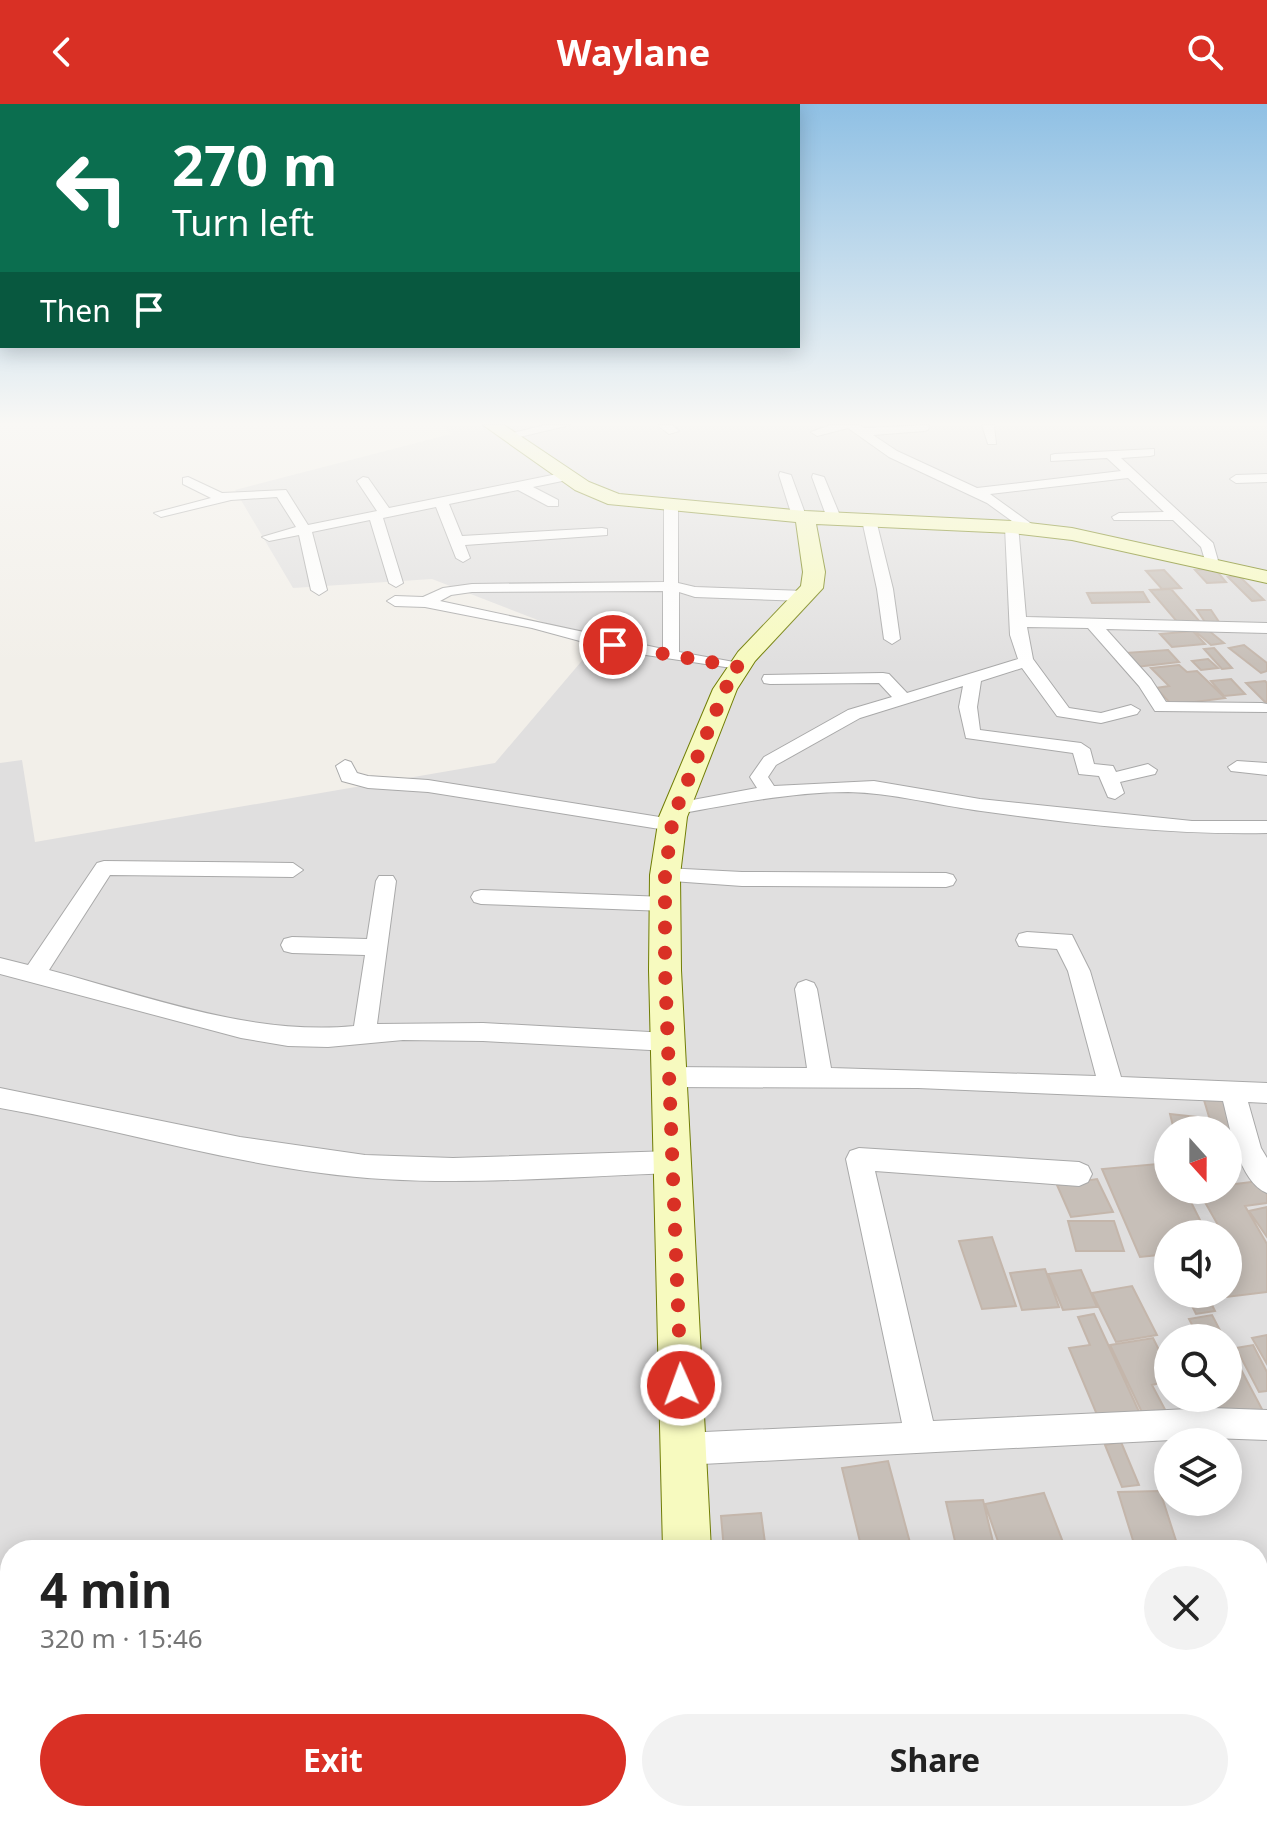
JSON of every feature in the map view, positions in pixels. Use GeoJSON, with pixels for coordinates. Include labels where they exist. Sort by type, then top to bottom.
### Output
{"type":"FeatureCollection","features":[{"type":"Feature","properties":{"kind":"street"},"geometry":{"type":"LineString","coordinates":[[161,513],[193,505]]}},
{"type":"Feature","properties":{"kind":"street"},"geometry":{"type":"LineString","coordinates":[[289,505],[304,529],[319,590]]}},
{"type":"Feature","properties":{"kind":"street"},"geometry":{"type":"LineString","coordinates":[[375,505],[396,583]]}},
{"type":"Feature","properties":{"kind":"street"},"geometry":{"type":"LineString","coordinates":[[269,537],[422,505]]}},
{"type":"Feature","properties":{"kind":"street"},"geometry":{"type":"LineString","coordinates":[[443,505],[463,558]]}},
{"type":"Feature","properties":{"kind":"street"},"geometry":{"type":"LineString","coordinates":[[663,505],[813,517],[1012,527],[1124,543],[1266,578]]}},
{"type":"Feature","properties":{"kind":"street"},"geometry":{"type":"LineString","coordinates":[[805,505],[813,517]]}},
{"type":"Feature","properties":{"kind":"street"},"geometry":{"type":"LineString","coordinates":[[687,1540],[665,889],[675,816],[725,689],[754,673],[812,588],[814,505]]}},
{"type":"Feature","properties":{"kind":"street"},"geometry":{"type":"LineString","coordinates":[[996,505],[1033,530]]}},
{"type":"Feature","properties":{"kind":"street"},"geometry":{"type":"LineString","coordinates":[[1166,505],[1208,546],[1212,564]]}},
{"type":"Feature","properties":{"kind":"street"},"geometry":{"type":"LineString","coordinates":[[671,506],[671,653]]}},
{"type":"Feature","properties":{"kind":"street"},"geometry":{"type":"LineString","coordinates":[[1119,517],[1177,516]]}},
{"type":"Feature","properties":{"kind":"street"},"geometry":{"type":"LineString","coordinates":[[869,520],[885,589],[892,639]]}},
{"type":"Feature","properties":{"kind":"street"},"geometry":{"type":"LineString","coordinates":[[1012,527],[1019,622],[1017,634],[1026,662],[1063,712],[1101,718],[1131,710]]}},
{"type":"Feature","properties":{"kind":"street"},"geometry":{"type":"LineString","coordinates":[[456,541],[602,532]]}},
{"type":"Feature","properties":{"kind":"street"},"geometry":{"type":"LineString","coordinates":[[425,602],[448,591],[472,588],[671,586],[695,592],[805,596]]}},
{"type":"Feature","properties":{"kind":"street"},"geometry":{"type":"LineString","coordinates":[[395,601],[425,602],[754,673],[883,678],[903,698]]}},
{"type":"Feature","properties":{"kind":"street"},"geometry":{"type":"LineString","coordinates":[[1019,622],[1267,628]]}},
{"type":"Feature","properties":{"kind":"street"},"geometry":{"type":"LineString","coordinates":[[1093,624],[1145,683],[1161,707],[1262,708]]}},
{"type":"Feature","properties":{"kind":"street"},"geometry":{"type":"LineString","coordinates":[[769,792],[759,777],[770,761],[854,714],[1026,662]]}},
{"type":"Feature","properties":{"kind":"street"},"geometry":{"type":"LineString","coordinates":[[973,677],[968,707],[972,734],[1081,749],[1086,770],[1106,770],[1112,786],[1148,770]]}},
{"type":"Feature","properties":{"kind":"street"},"geometry":{"type":"LineString","coordinates":[[345,766],[349,777],[358,781],[414,783],[675,816],[769,792],[844,786],[874,787],[980,805],[1192,828],[1267,827]]}},
{"type":"Feature","properties":{"kind":"street"},"geometry":{"type":"LineString","coordinates":[[1237,767],[1267,769]]}},
{"type":"Feature","properties":{"kind":"street"},"geometry":{"type":"LineString","coordinates":[[34,974],[64,933],[104,868],[293,870]]}},
{"type":"Feature","properties":{"kind":"street"},"geometry":{"type":"LineString","coordinates":[[481,897],[665,889],[742,879],[946,880]]}},
{"type":"Feature","properties":{"kind":"street"},"geometry":{"type":"LineString","coordinates":[[364,1035],[386,881]]}},
{"type":"Feature","properties":{"kind":"street"},"geometry":{"type":"LineString","coordinates":[[1027,940],[1064,941],[1079,971],[1111,1085]]}},
{"type":"Feature","properties":{"kind":"street"},"geometry":{"type":"LineString","coordinates":[[292,945],[377,947]]}},
{"type":"Feature","properties":{"kind":"street"},"geometry":{"type":"LineString","coordinates":[[0,966],[241,1029],[288,1037],[328,1038],[403,1031],[483,1032],[668,1042]]}},
{"type":"Feature","properties":{"kind":"street"},"geometry":{"type":"LineString","coordinates":[[806,989],[821,1077]]}},
{"type":"Feature","properties":{"kind":"street"},"geometry":{"type":"LineString","coordinates":[[669,1077],[821,1077],[1111,1085],[1267,1093]]}},
{"type":"Feature","properties":{"kind":"street"},"geometry":{"type":"LineString","coordinates":[[1233,1092],[1249,1152],[1267,1181]]}},
{"type":"Feature","properties":{"kind":"street"},"geometry":{"type":"LineString","coordinates":[[0,1098],[66,1108],[320,1162],[433,1172],[672,1162]]}},
{"type":"Feature","properties":{"kind":"street"},"geometry":{"type":"LineString","coordinates":[[921,1438],[859,1159],[1079,1174]]}},
{"type":"Feature","properties":{"kind":"street"},"geometry":{"type":"LineString","coordinates":[[683,1449],[1211,1423],[1267,1425]]}},
{"type":"Feature","properties":{"kind":"shaded area"},"geometry":{"type":"Polygon","coordinates":[[[244,505],[1267,505],[1267,1540],[0,1540],[0,763],[22,760],[35,842],[495,763],[597,643],[432,579],[293,588],[244,505]]]}},
{"type":"Feature","properties":{"kind":"building"},"geometry":{"type":"Polygon","coordinates":[[[1215,569],[1226,582],[1207,583],[1195,570],[1215,569]]]}},
{"type":"Feature","properties":{"kind":"building"},"geometry":{"type":"Polygon","coordinates":[[[1164,570],[1181,588],[1162,589],[1146,571],[1164,570]]]}},
{"type":"Feature","properties":{"kind":"building"},"geometry":{"type":"Polygon","coordinates":[[[1239,576],[1264,600],[1252,601],[1228,577],[1239,576]]]}},
{"type":"Feature","properties":{"kind":"building"},"geometry":{"type":"Polygon","coordinates":[[[1171,589],[1201,623],[1179,624],[1150,590],[1171,589]]]}},
{"type":"Feature","properties":{"kind":"building"},"geometry":{"type":"Polygon","coordinates":[[[1143,592],[1149,602],[1092,603],[1087,593],[1143,592]]]}},
{"type":"Feature","properties":{"kind":"building"},"geometry":{"type":"Polygon","coordinates":[[[1197,610],[1211,610],[1219,622],[1205,622],[1197,610]]]}},
{"type":"Feature","properties":{"kind":"building"},"geometry":{"type":"Polygon","coordinates":[[[1208,630],[1224,643],[1211,645],[1196,632],[1208,630]]]}},
{"type":"Feature","properties":{"kind":"building"},"geometry":{"type":"Polygon","coordinates":[[[1193,631],[1205,644],[1172,647],[1160,634],[1193,631]]]}},
{"type":"Feature","properties":{"kind":"building"},"geometry":{"type":"Polygon","coordinates":[[[1244,645],[1267,663],[1267,671],[1261,673],[1229,648],[1244,645]]]}},
{"type":"Feature","properties":{"kind":"building"},"geometry":{"type":"Polygon","coordinates":[[[1214,648],[1232,668],[1222,669],[1204,649],[1214,648]]]}},
{"type":"Feature","properties":{"kind":"building"},"geometry":{"type":"Polygon","coordinates":[[[1168,650],[1179,662],[1136,667],[1124,653],[1168,650]]]}},
{"type":"Feature","properties":{"kind":"building"},"geometry":{"type":"Polygon","coordinates":[[[1208,659],[1218,668],[1201,670],[1192,661],[1208,659]]]}},
{"type":"Feature","properties":{"kind":"building"},"geometry":{"type":"Polygon","coordinates":[[[1179,665],[1187,672],[1197,671],[1225,698],[1172,705],[1156,688],[1169,686],[1151,668],[1179,665]]]}},
{"type":"Feature","properties":{"kind":"building"},"geometry":{"type":"Polygon","coordinates":[[[1231,679],[1245,694],[1224,696],[1211,681],[1231,679]]]}},
{"type":"Feature","properties":{"kind":"building"},"geometry":{"type":"Polygon","coordinates":[[[1246,683],[1267,683],[1267,704],[1246,683]]]}},
{"type":"Feature","properties":{"kind":"building"},"geometry":{"type":"Polygon","coordinates":[[[1204,1100],[1225,1101],[1230,1116],[1209,1116],[1204,1100]]]}},
{"type":"Feature","properties":{"kind":"building"},"geometry":{"type":"Polygon","coordinates":[[[1154,1164],[1154,1204],[1192,1204],[1200,1220],[1154,1220],[1154,1256],[1140,1257],[1102,1169],[1154,1164]]]}},
{"type":"Feature","properties":{"kind":"building"},"geometry":{"type":"Polygon","coordinates":[[[1097,1179],[1113,1212],[1071,1217],[1057,1185],[1097,1179]]]}},
{"type":"Feature","properties":{"kind":"building"},"geometry":{"type":"Polygon","coordinates":[[[1259,1181],[1267,1194],[1267,1203],[1245,1206],[1267,1244],[1267,1292],[1242,1295],[1242,1220],[1215,1220],[1206,1204],[1242,1204],[1242,1183],[1259,1181]]]}},
{"type":"Feature","properties":{"kind":"building"},"geometry":{"type":"Polygon","coordinates":[[[1267,1207],[1267,1237],[1249,1211],[1267,1207]]]}},
{"type":"Feature","properties":{"kind":"building"},"geometry":{"type":"Polygon","coordinates":[[[1068,1221],[1114,1221],[1124,1251],[1076,1251],[1068,1221]]]}},
{"type":"Feature","properties":{"kind":"building"},"geometry":{"type":"Polygon","coordinates":[[[992,1237],[1016,1306],[982,1309],[959,1241],[992,1237]]]}},
{"type":"Feature","properties":{"kind":"building"},"geometry":{"type":"Polygon","coordinates":[[[1045,1269],[1059,1307],[1022,1310],[1010,1273],[1045,1269]]]}},
{"type":"Feature","properties":{"kind":"building"},"geometry":{"type":"Polygon","coordinates":[[[1081,1270],[1097,1307],[1063,1310],[1048,1274],[1081,1270]]]}},
{"type":"Feature","properties":{"kind":"building"},"geometry":{"type":"Polygon","coordinates":[[[1132,1286],[1154,1329],[1154,1336],[1116,1342],[1092,1293],[1132,1286]]]}},
{"type":"Feature","properties":{"kind":"building"},"geometry":{"type":"Polygon","coordinates":[[[1193,1308],[1214,1308],[1215,1311],[1196,1314],[1193,1308]]]}},
{"type":"Feature","properties":{"kind":"building"},"geometry":{"type":"Polygon","coordinates":[[[1094,1314],[1141,1416],[1100,1422],[1069,1348],[1090,1345],[1078,1317],[1094,1314]]]}},
{"type":"Feature","properties":{"kind":"building"},"geometry":{"type":"Polygon","coordinates":[[[1212,1315],[1217,1324],[1192,1324],[1189,1319],[1212,1315]]]}},
{"type":"Feature","properties":{"kind":"building"},"geometry":{"type":"Polygon","coordinates":[[[1267,1335],[1267,1364],[1252,1338],[1267,1335]]]}},
{"type":"Feature","properties":{"kind":"building"},"geometry":{"type":"Polygon","coordinates":[[[1153,1338],[1154,1412],[1166,1412],[1170,1419],[1147,1423],[1110,1345],[1153,1338]]]}},
{"type":"Feature","properties":{"kind":"building"},"geometry":{"type":"Polygon","coordinates":[[[1253,1345],[1267,1372],[1267,1391],[1259,1392],[1242,1359],[1242,1347],[1253,1345]]]}},
{"type":"Feature","properties":{"kind":"building"},"geometry":{"type":"Polygon","coordinates":[[[1242,1371],[1264,1413],[1206,1422],[1201,1412],[1242,1412],[1242,1371]]]}},
{"type":"Feature","properties":{"kind":"building"},"geometry":{"type":"Polygon","coordinates":[[[1121,1442],[1139,1485],[1122,1487],[1105,1445],[1121,1442]]]}},
{"type":"Feature","properties":{"kind":"building"},"geometry":{"type":"Polygon","coordinates":[[[888,1461],[909,1540],[860,1540],[842,1468],[888,1461]]]}},
{"type":"Feature","properties":{"kind":"building"},"geometry":{"type":"Polygon","coordinates":[[[1154,1491],[1154,1516],[1168,1516],[1176,1540],[1133,1540],[1118,1492],[1154,1491]]]}},
{"type":"Feature","properties":{"kind":"building"},"geometry":{"type":"Polygon","coordinates":[[[1044,1493],[1062,1540],[998,1540],[985,1504],[1044,1493]]]}},
{"type":"Feature","properties":{"kind":"building"},"geometry":{"type":"Polygon","coordinates":[[[983,1500],[993,1540],[955,1540],[946,1502],[983,1500]]]}},
{"type":"Feature","properties":{"kind":"building"},"geometry":{"type":"Polygon","coordinates":[[[761,1513],[765,1540],[723,1540],[721,1516],[761,1513]]]}},
{"type":"Feature","properties":{"kind":"route"},"geometry":{"type":"LineString","coordinates":[[613,645],[739,667],[725,689],[673,817],[665,875],[665,970],[681,1385]]}}]}
